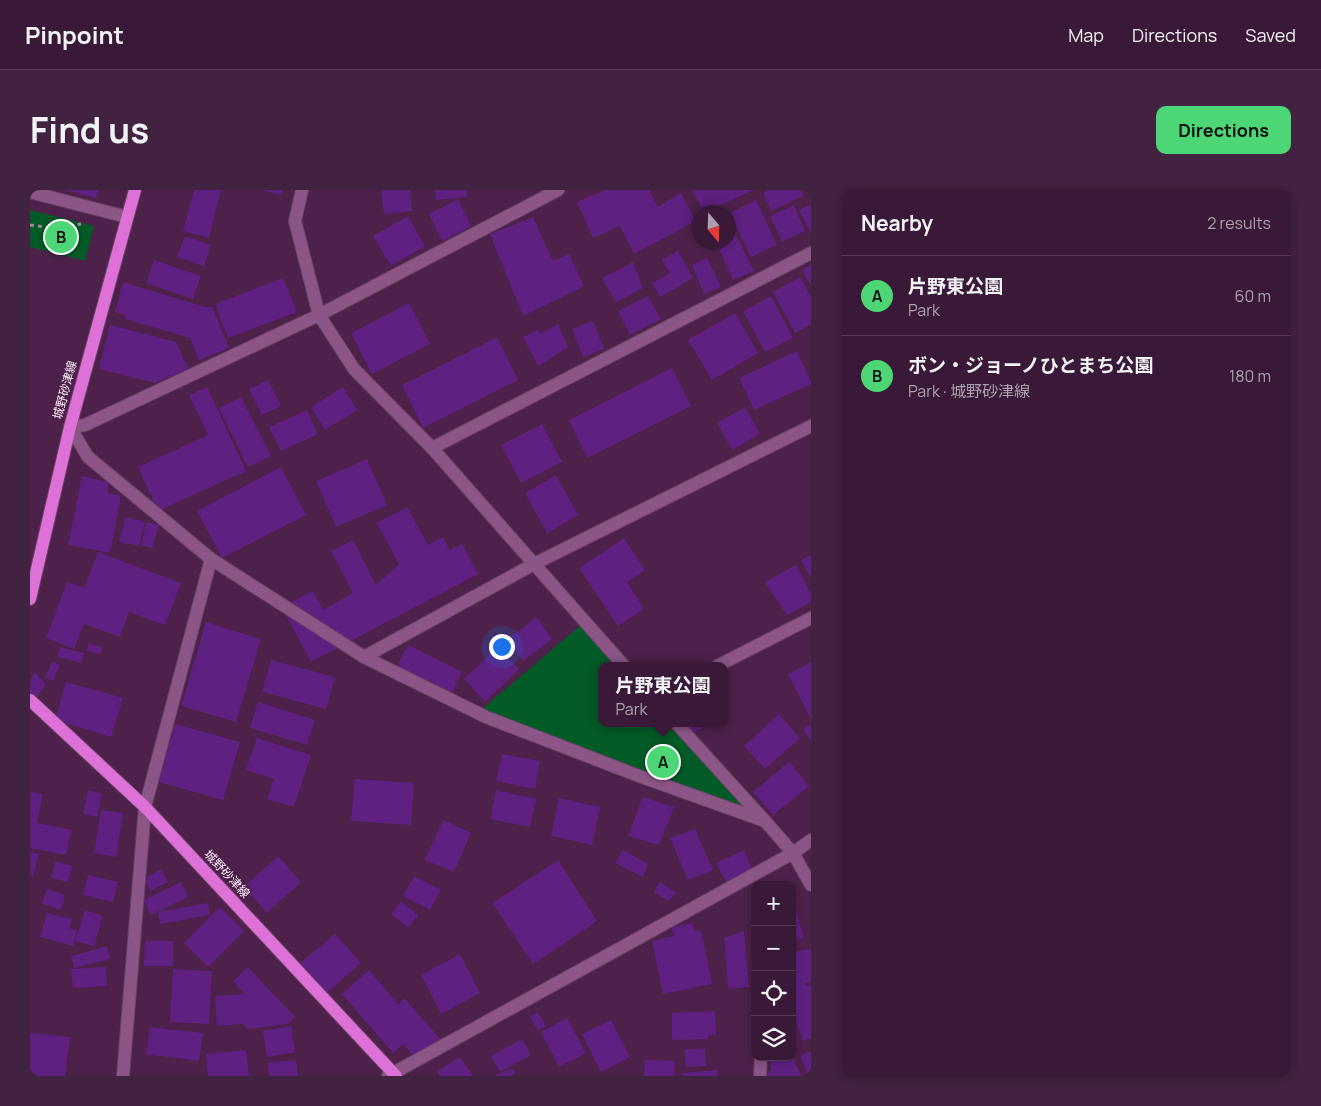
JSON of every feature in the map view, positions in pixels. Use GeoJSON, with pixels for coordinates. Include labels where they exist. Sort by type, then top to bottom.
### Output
{"type":"FeatureCollection","features":[{"type":"Feature","properties":{"kind":"main road","name":"城野砂津線"},"geometry":{"type":"LineString","coordinates":[[30,599],[70,427],[135,190]]}},
{"type":"Feature","properties":{"kind":"main road","name":"城野砂津線"},"geometry":{"type":"LineString","coordinates":[[30,700],[145,807],[393,1075]]}},
{"type":"Feature","properties":{"kind":"street"},"geometry":{"type":"LineString","coordinates":[[302,190],[295,221],[319,315],[354,368],[432,448],[620,662]]}},
{"type":"Feature","properties":{"kind":"street"},"geometry":{"type":"LineString","coordinates":[[558,190],[319,315],[86,425],[70,427],[88,456],[210,559],[364,657],[486,717],[639,776],[765,821]]}},
{"type":"Feature","properties":{"kind":"street"},"geometry":{"type":"LineString","coordinates":[[30,192],[127,217]]}},
{"type":"Feature","properties":{"kind":"street"},"geometry":{"type":"LineString","coordinates":[[432,448],[811,253]]}},
{"type":"Feature","properties":{"kind":"street"},"geometry":{"type":"LineString","coordinates":[[364,657],[534,564],[811,426]]}},
{"type":"Feature","properties":{"kind":"street"},"geometry":{"type":"LineString","coordinates":[[123,1076],[145,807],[210,559]]}},
{"type":"Feature","properties":{"kind":"street"},"geometry":{"type":"LineString","coordinates":[[726,662],[811,618]]}},
{"type":"Feature","properties":{"kind":"street"},"geometry":{"type":"LineString","coordinates":[[680,727],[793,852],[811,885]]}},
{"type":"Feature","properties":{"kind":"street"},"geometry":{"type":"LineString","coordinates":[[393,1075],[793,852],[811,840]]}},
{"type":"Feature","properties":{"kind":"street"},"geometry":{"type":"LineString","coordinates":[[760,1076],[761,1061]]}},
{"type":"Feature","properties":{"kind":"path"},"geometry":{"type":"LineString","coordinates":[[30,225],[52,228],[87,224]]}},
{"type":"Feature","properties":{"kind":"green space"},"geometry":{"type":"Polygon","coordinates":[[[30,210],[94,226],[85,261],[30,247],[30,210]]]}},
{"type":"Feature","properties":{"kind":"green space"},"geometry":{"type":"Polygon","coordinates":[[[582,624],[616,662],[598,662],[598,727],[676,727],[756,814],[482,709],[582,624]]]}},
{"type":"Feature","properties":{"kind":"building"},"geometry":{"type":"Polygon","coordinates":[[[65,190],[98,190],[96,198],[65,190]]]}},
{"type":"Feature","properties":{"kind":"building"},"geometry":{"type":"Polygon","coordinates":[[[194,190],[221,190],[209,238],[183,231],[194,190]]]}},
{"type":"Feature","properties":{"kind":"building"},"geometry":{"type":"Polygon","coordinates":[[[260,190],[282,190],[281,195],[260,190]]]}},
{"type":"Feature","properties":{"kind":"building"},"geometry":{"type":"Polygon","coordinates":[[[381,190],[410,190],[412,211],[384,214],[381,190]]]}},
{"type":"Feature","properties":{"kind":"building"},"geometry":{"type":"Polygon","coordinates":[[[435,190],[467,190],[467,197],[436,200],[435,190]]]}},
{"type":"Feature","properties":{"kind":"building"},"geometry":{"type":"Polygon","coordinates":[[[605,190],[649,190],[658,207],[681,193],[691,212],[691,224],[634,254],[620,226],[593,238],[577,202],[605,190]]]}},
{"type":"Feature","properties":{"kind":"building"},"geometry":{"type":"Polygon","coordinates":[[[692,190],[754,190],[720,205],[700,205],[692,190]]]}},
{"type":"Feature","properties":{"kind":"building"},"geometry":{"type":"Polygon","coordinates":[[[769,190],[800,190],[803,196],[771,211],[763,193],[769,190]]]}},
{"type":"Feature","properties":{"kind":"building"},"geometry":{"type":"Polygon","coordinates":[[[458,199],[471,226],[442,241],[429,214],[458,199]]]}},
{"type":"Feature","properties":{"kind":"building"},"geometry":{"type":"Polygon","coordinates":[[[756,200],[777,245],[751,257],[736,226],[736,210],[756,200]]]}},
{"type":"Feature","properties":{"kind":"building"},"geometry":{"type":"Polygon","coordinates":[[[794,205],[805,231],[782,242],[770,216],[794,205]]]}},
{"type":"Feature","properties":{"kind":"building"},"geometry":{"type":"Polygon","coordinates":[[[811,205],[811,233],[799,210],[811,205]]]}},
{"type":"Feature","properties":{"kind":"building"},"geometry":{"type":"Polygon","coordinates":[[[408,216],[425,246],[391,266],[373,236],[408,216]]]}},
{"type":"Feature","properties":{"kind":"building"},"geometry":{"type":"Polygon","coordinates":[[[533,217],[553,261],[569,254],[584,286],[523,316],[490,234],[533,217]]]}},
{"type":"Feature","properties":{"kind":"building"},"geometry":{"type":"Polygon","coordinates":[[[736,235],[754,271],[733,280],[720,250],[736,250],[736,235]]]}},
{"type":"Feature","properties":{"kind":"building"},"geometry":{"type":"Polygon","coordinates":[[[185,236],[211,245],[204,266],[177,257],[185,236]]]}},
{"type":"Feature","properties":{"kind":"building"},"geometry":{"type":"Polygon","coordinates":[[[678,251],[693,278],[660,297],[652,283],[670,273],[662,260],[678,251]]]}},
{"type":"Feature","properties":{"kind":"building"},"geometry":{"type":"Polygon","coordinates":[[[707,258],[721,287],[704,294],[692,265],[707,258]]]}},
{"type":"Feature","properties":{"kind":"building"},"geometry":{"type":"Polygon","coordinates":[[[154,260],[201,276],[193,299],[146,283],[154,260]]]}},
{"type":"Feature","properties":{"kind":"building"},"geometry":{"type":"Polygon","coordinates":[[[633,262],[643,288],[616,302],[602,278],[633,262]]]}},
{"type":"Feature","properties":{"kind":"building"},"geometry":{"type":"Polygon","coordinates":[[[811,265],[811,286],[802,270],[811,265]]]}},
{"type":"Feature","properties":{"kind":"building"},"geometry":{"type":"Polygon","coordinates":[[[800,277],[811,297],[811,324],[795,333],[773,292],[800,277]]]}},
{"type":"Feature","properties":{"kind":"building"},"geometry":{"type":"Polygon","coordinates":[[[283,278],[297,312],[228,338],[215,304],[283,278]]]}},
{"type":"Feature","properties":{"kind":"building"},"geometry":{"type":"Polygon","coordinates":[[[123,282],[205,307],[212,307],[229,348],[199,360],[190,338],[125,319],[126,315],[115,312],[123,282]]]}},
{"type":"Feature","properties":{"kind":"building"},"geometry":{"type":"Polygon","coordinates":[[[648,296],[661,319],[630,335],[618,311],[648,296]]]}},
{"type":"Feature","properties":{"kind":"building"},"geometry":{"type":"Polygon","coordinates":[[[771,296],[793,338],[765,352],[743,311],[771,296]]]}},
{"type":"Feature","properties":{"kind":"building"},"geometry":{"type":"Polygon","coordinates":[[[409,303],[430,344],[372,374],[351,333],[409,303]]]}},
{"type":"Feature","properties":{"kind":"building"},"geometry":{"type":"Polygon","coordinates":[[[735,313],[758,353],[712,380],[688,340],[735,313]]]}},
{"type":"Feature","properties":{"kind":"building"},"geometry":{"type":"Polygon","coordinates":[[[593,321],[604,349],[583,357],[572,329],[593,321]]]}},
{"type":"Feature","properties":{"kind":"building"},"geometry":{"type":"Polygon","coordinates":[[[558,324],[568,347],[538,366],[523,337],[538,330],[540,334],[558,324]]]}},
{"type":"Feature","properties":{"kind":"building"},"geometry":{"type":"Polygon","coordinates":[[[110,325],[176,342],[188,369],[155,383],[99,369],[110,325]]]}},
{"type":"Feature","properties":{"kind":"building"},"geometry":{"type":"Polygon","coordinates":[[[497,337],[518,380],[423,428],[402,385],[497,337]]]}},
{"type":"Feature","properties":{"kind":"building"},"geometry":{"type":"Polygon","coordinates":[[[797,351],[811,384],[754,410],[739,378],[797,351]]]}},
{"type":"Feature","properties":{"kind":"building"},"geometry":{"type":"Polygon","coordinates":[[[672,368],[691,406],[587,458],[569,420],[672,368]]]}},
{"type":"Feature","properties":{"kind":"building"},"geometry":{"type":"Polygon","coordinates":[[[268,380],[281,406],[262,415],[249,389],[268,380]]]}},
{"type":"Feature","properties":{"kind":"building"},"geometry":{"type":"Polygon","coordinates":[[[207,387],[246,471],[158,511],[138,467],[208,435],[189,395],[207,387]]]}},
{"type":"Feature","properties":{"kind":"building"},"geometry":{"type":"Polygon","coordinates":[[[343,387],[357,410],[325,430],[311,407],[343,387]]]}},
{"type":"Feature","properties":{"kind":"building"},"geometry":{"type":"Polygon","coordinates":[[[241,397],[271,456],[248,467],[219,408],[241,397]]]}},
{"type":"Feature","properties":{"kind":"building"},"geometry":{"type":"Polygon","coordinates":[[[745,407],[760,434],[732,450],[717,423],[745,407]]]}},
{"type":"Feature","properties":{"kind":"building"},"geometry":{"type":"Polygon","coordinates":[[[307,410],[318,434],[281,451],[269,427],[307,410]]]}},
{"type":"Feature","properties":{"kind":"building"},"geometry":{"type":"Polygon","coordinates":[[[542,424],[562,462],[521,483],[501,445],[542,424]]]}},
{"type":"Feature","properties":{"kind":"building"},"geometry":{"type":"Polygon","coordinates":[[[367,459],[387,505],[336,527],[316,481],[367,459]]]}},
{"type":"Feature","properties":{"kind":"building"},"geometry":{"type":"Polygon","coordinates":[[[281,467],[306,515],[222,558],[197,511],[281,467]]]}},
{"type":"Feature","properties":{"kind":"building"},"geometry":{"type":"Polygon","coordinates":[[[556,475],[578,515],[547,533],[525,493],[556,475]]]}},
{"type":"Feature","properties":{"kind":"building"},"geometry":{"type":"Polygon","coordinates":[[[82,476],[109,482],[107,493],[121,496],[110,553],[68,545],[82,476]]]}},
{"type":"Feature","properties":{"kind":"building"},"geometry":{"type":"Polygon","coordinates":[[[407,507],[428,545],[443,537],[450,550],[462,544],[478,574],[311,662],[282,607],[313,591],[323,610],[353,593],[331,551],[353,540],[376,585],[399,564],[377,523],[407,507]]]}},
{"type":"Feature","properties":{"kind":"building"},"geometry":{"type":"Polygon","coordinates":[[[125,517],[145,522],[139,546],[119,542],[125,517]]]}},
{"type":"Feature","properties":{"kind":"building"},"geometry":{"type":"Polygon","coordinates":[[[147,522],[159,525],[152,548],[141,545],[147,522]]]}},
{"type":"Feature","properties":{"kind":"building"},"geometry":{"type":"Polygon","coordinates":[[[624,538],[645,570],[627,582],[644,609],[618,626],[579,568],[624,538]]]}},
{"type":"Feature","properties":{"kind":"building"},"geometry":{"type":"Polygon","coordinates":[[[98,552],[181,583],[165,625],[129,612],[120,637],[84,624],[74,649],[46,638],[67,582],[84,588],[98,552]]]}},
{"type":"Feature","properties":{"kind":"building"},"geometry":{"type":"Polygon","coordinates":[[[811,555],[811,578],[801,560],[811,555]]]}},
{"type":"Feature","properties":{"kind":"building"},"geometry":{"type":"Polygon","coordinates":[[[796,565],[811,594],[811,602],[787,615],[765,582],[796,565]]]}},
{"type":"Feature","properties":{"kind":"building"},"geometry":{"type":"Polygon","coordinates":[[[536,617],[552,639],[523,661],[507,640],[536,617]]]}},
{"type":"Feature","properties":{"kind":"building"},"geometry":{"type":"Polygon","coordinates":[[[206,622],[261,639],[236,722],[181,706],[206,622]]]}},
{"type":"Feature","properties":{"kind":"building"},"geometry":{"type":"Polygon","coordinates":[[[88,643],[102,647],[101,654],[87,651],[88,643]]]}},
{"type":"Feature","properties":{"kind":"building"},"geometry":{"type":"Polygon","coordinates":[[[408,645],[462,672],[452,693],[397,666],[408,645]]]}},
{"type":"Feature","properties":{"kind":"building"},"geometry":{"type":"Polygon","coordinates":[[[60,647],[84,653],[81,663],[57,657],[60,647]]]}},
{"type":"Feature","properties":{"kind":"building"},"geometry":{"type":"Polygon","coordinates":[[[497,647],[519,669],[485,702],[464,679],[497,647]]]}},
{"type":"Feature","properties":{"kind":"building"},"geometry":{"type":"Polygon","coordinates":[[[271,660],[335,677],[326,709],[262,692],[271,660]]]}},
{"type":"Feature","properties":{"kind":"building"},"geometry":{"type":"Polygon","coordinates":[[[52,662],[60,665],[53,681],[45,678],[52,662]]]}},
{"type":"Feature","properties":{"kind":"building"},"geometry":{"type":"Polygon","coordinates":[[[811,662],[811,719],[788,674],[811,662]]]}},
{"type":"Feature","properties":{"kind":"building"},"geometry":{"type":"Polygon","coordinates":[[[35,672],[46,685],[37,697],[30,693],[30,680],[35,672]]]}},
{"type":"Feature","properties":{"kind":"building"},"geometry":{"type":"Polygon","coordinates":[[[66,682],[123,698],[111,737],[55,720],[66,682]]]}},
{"type":"Feature","properties":{"kind":"building"},"geometry":{"type":"Polygon","coordinates":[[[258,702],[315,720],[307,745],[250,728],[258,702]]]}},
{"type":"Feature","properties":{"kind":"building"},"geometry":{"type":"Polygon","coordinates":[[[779,714],[800,738],[765,769],[744,746],[779,714]]]}},
{"type":"Feature","properties":{"kind":"building"},"geometry":{"type":"Polygon","coordinates":[[[175,724],[240,742],[223,800],[159,782],[175,724]]]}},
{"type":"Feature","properties":{"kind":"building"},"geometry":{"type":"Polygon","coordinates":[[[811,724],[811,741],[803,729],[811,724]]]}},
{"type":"Feature","properties":{"kind":"building"},"geometry":{"type":"Polygon","coordinates":[[[689,727],[703,727],[692,733],[689,727]]]}},
{"type":"Feature","properties":{"kind":"building"},"geometry":{"type":"Polygon","coordinates":[[[257,738],[311,755],[294,807],[267,799],[274,779],[246,770],[257,738]]]}},
{"type":"Feature","properties":{"kind":"building"},"geometry":{"type":"Polygon","coordinates":[[[502,754],[540,761],[535,789],[496,781],[502,754]]]}},
{"type":"Feature","properties":{"kind":"building"},"geometry":{"type":"Polygon","coordinates":[[[789,762],[809,786],[773,815],[753,792],[789,762]]]}},
{"type":"Feature","properties":{"kind":"building"},"geometry":{"type":"Polygon","coordinates":[[[355,779],[414,783],[411,825],[351,821],[355,779]]]}},
{"type":"Feature","properties":{"kind":"building"},"geometry":{"type":"Polygon","coordinates":[[[88,790],[102,794],[97,817],[83,814],[88,790]]]}},
{"type":"Feature","properties":{"kind":"building"},"geometry":{"type":"Polygon","coordinates":[[[496,790],[536,799],[530,827],[490,819],[496,790]]]}},
{"type":"Feature","properties":{"kind":"building"},"geometry":{"type":"Polygon","coordinates":[[[30,792],[43,794],[37,823],[72,830],[66,855],[30,848],[30,792]]]}},
{"type":"Feature","properties":{"kind":"building"},"geometry":{"type":"Polygon","coordinates":[[[643,797],[674,807],[659,845],[628,836],[643,797]]]}},
{"type":"Feature","properties":{"kind":"building"},"geometry":{"type":"Polygon","coordinates":[[[559,798],[600,807],[592,845],[551,836],[559,798]]]}},
{"type":"Feature","properties":{"kind":"building"},"geometry":{"type":"Polygon","coordinates":[[[101,810],[123,813],[116,857],[94,853],[101,810]]]}},
{"type":"Feature","properties":{"kind":"building"},"geometry":{"type":"Polygon","coordinates":[[[443,820],[471,833],[454,872],[425,860],[443,820]]]}},
{"type":"Feature","properties":{"kind":"building"},"geometry":{"type":"Polygon","coordinates":[[[695,829],[713,870],[688,880],[670,838],[695,829]]]}},
{"type":"Feature","properties":{"kind":"building"},"geometry":{"type":"Polygon","coordinates":[[[623,850],[648,864],[643,877],[615,863],[623,850]]]}},
{"type":"Feature","properties":{"kind":"building"},"geometry":{"type":"Polygon","coordinates":[[[744,850],[753,871],[727,883],[716,863],[744,850]]]}},
{"type":"Feature","properties":{"kind":"building"},"geometry":{"type":"Polygon","coordinates":[[[30,852],[39,854],[33,876],[30,875],[30,852]]]}},
{"type":"Feature","properties":{"kind":"building"},"geometry":{"type":"Polygon","coordinates":[[[278,856],[301,882],[267,913],[244,887],[278,856]]]}},
{"type":"Feature","properties":{"kind":"building"},"geometry":{"type":"Polygon","coordinates":[[[558,860],[597,921],[533,964],[492,903],[558,860]]]}},
{"type":"Feature","properties":{"kind":"building"},"geometry":{"type":"Polygon","coordinates":[[[55,861],[72,866],[68,882],[51,878],[55,861]]]}},
{"type":"Feature","properties":{"kind":"building"},"geometry":{"type":"Polygon","coordinates":[[[161,869],[168,882],[151,891],[144,879],[161,869]]]}},
{"type":"Feature","properties":{"kind":"building"},"geometry":{"type":"Polygon","coordinates":[[[88,875],[118,882],[113,902],[83,895],[88,875]]]}},
{"type":"Feature","properties":{"kind":"building"},"geometry":{"type":"Polygon","coordinates":[[[414,876],[441,890],[430,910],[403,896],[414,876]]]}},
{"type":"Feature","properties":{"kind":"building"},"geometry":{"type":"Polygon","coordinates":[[[181,882],[188,897],[151,915],[144,900],[181,882]]]}},
{"type":"Feature","properties":{"kind":"building"},"geometry":{"type":"Polygon","coordinates":[[[660,882],[677,893],[668,901],[654,892],[660,882]]]}},
{"type":"Feature","properties":{"kind":"building"},"geometry":{"type":"Polygon","coordinates":[[[47,889],[65,895],[61,910],[42,904],[47,889]]]}},
{"type":"Feature","properties":{"kind":"building"},"geometry":{"type":"Polygon","coordinates":[[[401,901],[418,915],[408,928],[391,914],[401,901]]]}},
{"type":"Feature","properties":{"kind":"building"},"geometry":{"type":"Polygon","coordinates":[[[208,903],[210,915],[160,924],[158,912],[208,903]]]}},
{"type":"Feature","properties":{"kind":"building"},"geometry":{"type":"Polygon","coordinates":[[[220,907],[244,931],[208,967],[184,943],[220,907]]]}},
{"type":"Feature","properties":{"kind":"building"},"geometry":{"type":"Polygon","coordinates":[[[796,909],[804,938],[798,940],[796,909]]]}},
{"type":"Feature","properties":{"kind":"building"},"geometry":{"type":"Polygon","coordinates":[[[85,910],[103,916],[94,946],[75,941],[85,910]]]}},
{"type":"Feature","properties":{"kind":"building"},"geometry":{"type":"Polygon","coordinates":[[[47,913],[72,919],[69,928],[77,931],[73,946],[40,937],[47,913]]]}},
{"type":"Feature","properties":{"kind":"building"},"geometry":{"type":"Polygon","coordinates":[[[693,923],[694,931],[701,930],[712,984],[663,994],[652,941],[674,936],[672,927],[693,923]]]}},
{"type":"Feature","properties":{"kind":"building"},"geometry":{"type":"Polygon","coordinates":[[[744,931],[749,987],[728,989],[724,938],[744,931]]]}},
{"type":"Feature","properties":{"kind":"building"},"geometry":{"type":"Polygon","coordinates":[[[335,934],[361,963],[325,994],[299,964],[335,934]]]}},
{"type":"Feature","properties":{"kind":"building"},"geometry":{"type":"Polygon","coordinates":[[[145,941],[173,941],[173,966],[144,966],[145,941]]]}},
{"type":"Feature","properties":{"kind":"building"},"geometry":{"type":"Polygon","coordinates":[[[107,946],[110,959],[74,968],[71,956],[107,946]]]}},
{"type":"Feature","properties":{"kind":"building"},"geometry":{"type":"Polygon","coordinates":[[[811,949],[811,982],[805,983],[806,986],[811,984],[811,1038],[803,1041],[796,1021],[796,951],[811,949]]]}},
{"type":"Feature","properties":{"kind":"building"},"geometry":{"type":"Polygon","coordinates":[[[460,954],[480,993],[441,1014],[421,975],[460,954]]]}},
{"type":"Feature","properties":{"kind":"building"},"geometry":{"type":"Polygon","coordinates":[[[106,967],[107,986],[73,988],[71,969],[106,967]]]}},
{"type":"Feature","properties":{"kind":"building"},"geometry":{"type":"Polygon","coordinates":[[[248,967],[295,1017],[288,1024],[247,1029],[243,1024],[217,1026],[215,996],[244,994],[233,981],[248,967]]]}},
{"type":"Feature","properties":{"kind":"building"},"geometry":{"type":"Polygon","coordinates":[[[173,969],[212,971],[209,1024],[170,1022],[173,969]]]}},
{"type":"Feature","properties":{"kind":"building"},"geometry":{"type":"Polygon","coordinates":[[[369,970],[399,1005],[404,998],[440,1039],[416,1059],[403,1044],[393,1053],[342,994],[369,970]]]}},
{"type":"Feature","properties":{"kind":"building"},"geometry":{"type":"Polygon","coordinates":[[[715,1011],[716,1035],[708,1035],[708,1039],[672,1040],[672,1013],[715,1011]]]}},
{"type":"Feature","properties":{"kind":"building"},"geometry":{"type":"Polygon","coordinates":[[[538,1012],[546,1026],[538,1030],[530,1017],[538,1012]]]}},
{"type":"Feature","properties":{"kind":"building"},"geometry":{"type":"Polygon","coordinates":[[[567,1018],[586,1053],[559,1067],[541,1032],[567,1018]]]}},
{"type":"Feature","properties":{"kind":"building"},"geometry":{"type":"Polygon","coordinates":[[[611,1020],[630,1057],[601,1072],[582,1034],[611,1020]]]}},
{"type":"Feature","properties":{"kind":"building"},"geometry":{"type":"Polygon","coordinates":[[[291,1026],[295,1052],[267,1057],[263,1031],[291,1026]]]}},
{"type":"Feature","properties":{"kind":"building"},"geometry":{"type":"Polygon","coordinates":[[[150,1027],[203,1033],[199,1061],[146,1054],[150,1027]]]}},
{"type":"Feature","properties":{"kind":"building"},"geometry":{"type":"Polygon","coordinates":[[[30,1033],[70,1037],[65,1076],[30,1076],[30,1033]]]}},
{"type":"Feature","properties":{"kind":"building"},"geometry":{"type":"Polygon","coordinates":[[[522,1039],[531,1055],[500,1072],[491,1056],[522,1039]]]}},
{"type":"Feature","properties":{"kind":"building"},"geometry":{"type":"Polygon","coordinates":[[[705,1048],[706,1066],[686,1067],[684,1050],[705,1048]]]}},
{"type":"Feature","properties":{"kind":"building"},"geometry":{"type":"Polygon","coordinates":[[[246,1050],[249,1076],[208,1076],[206,1054],[246,1050]]]}},
{"type":"Feature","properties":{"kind":"building"},"geometry":{"type":"Polygon","coordinates":[[[811,1051],[811,1076],[809,1076],[800,1056],[811,1051]]]}},
{"type":"Feature","properties":{"kind":"building"},"geometry":{"type":"Polygon","coordinates":[[[460,1057],[473,1076],[440,1076],[437,1071],[460,1057]]]}},
{"type":"Feature","properties":{"kind":"building"},"geometry":{"type":"Polygon","coordinates":[[[296,1060],[298,1076],[269,1076],[268,1063],[296,1060]]]}},
{"type":"Feature","properties":{"kind":"building"},"geometry":{"type":"Polygon","coordinates":[[[645,1060],[675,1061],[674,1076],[644,1076],[645,1060]]]}},
{"type":"Feature","properties":{"kind":"building"},"geometry":{"type":"Polygon","coordinates":[[[770,1061],[795,1061],[801,1076],[767,1076],[766,1074],[771,1070],[770,1061]]]}},
{"type":"Feature","properties":{"kind":"building"},"geometry":{"type":"Polygon","coordinates":[[[513,1068],[515,1074],[510,1076],[493,1076],[513,1068]]]}},
{"type":"Feature","properties":{"kind":"building"},"geometry":{"type":"Polygon","coordinates":[[[717,1070],[718,1076],[683,1076],[683,1073],[717,1070]]]}},
{"type":"Feature","properties":{"kind":"place","name":"ボン・ジョーノひとまち公園"},"geometry":{"type":"Point","coordinates":[61,237]}},
{"type":"Feature","properties":{"kind":"place","name":"片野東公園"},"geometry":{"type":"Point","coordinates":[663,762]}}]}
